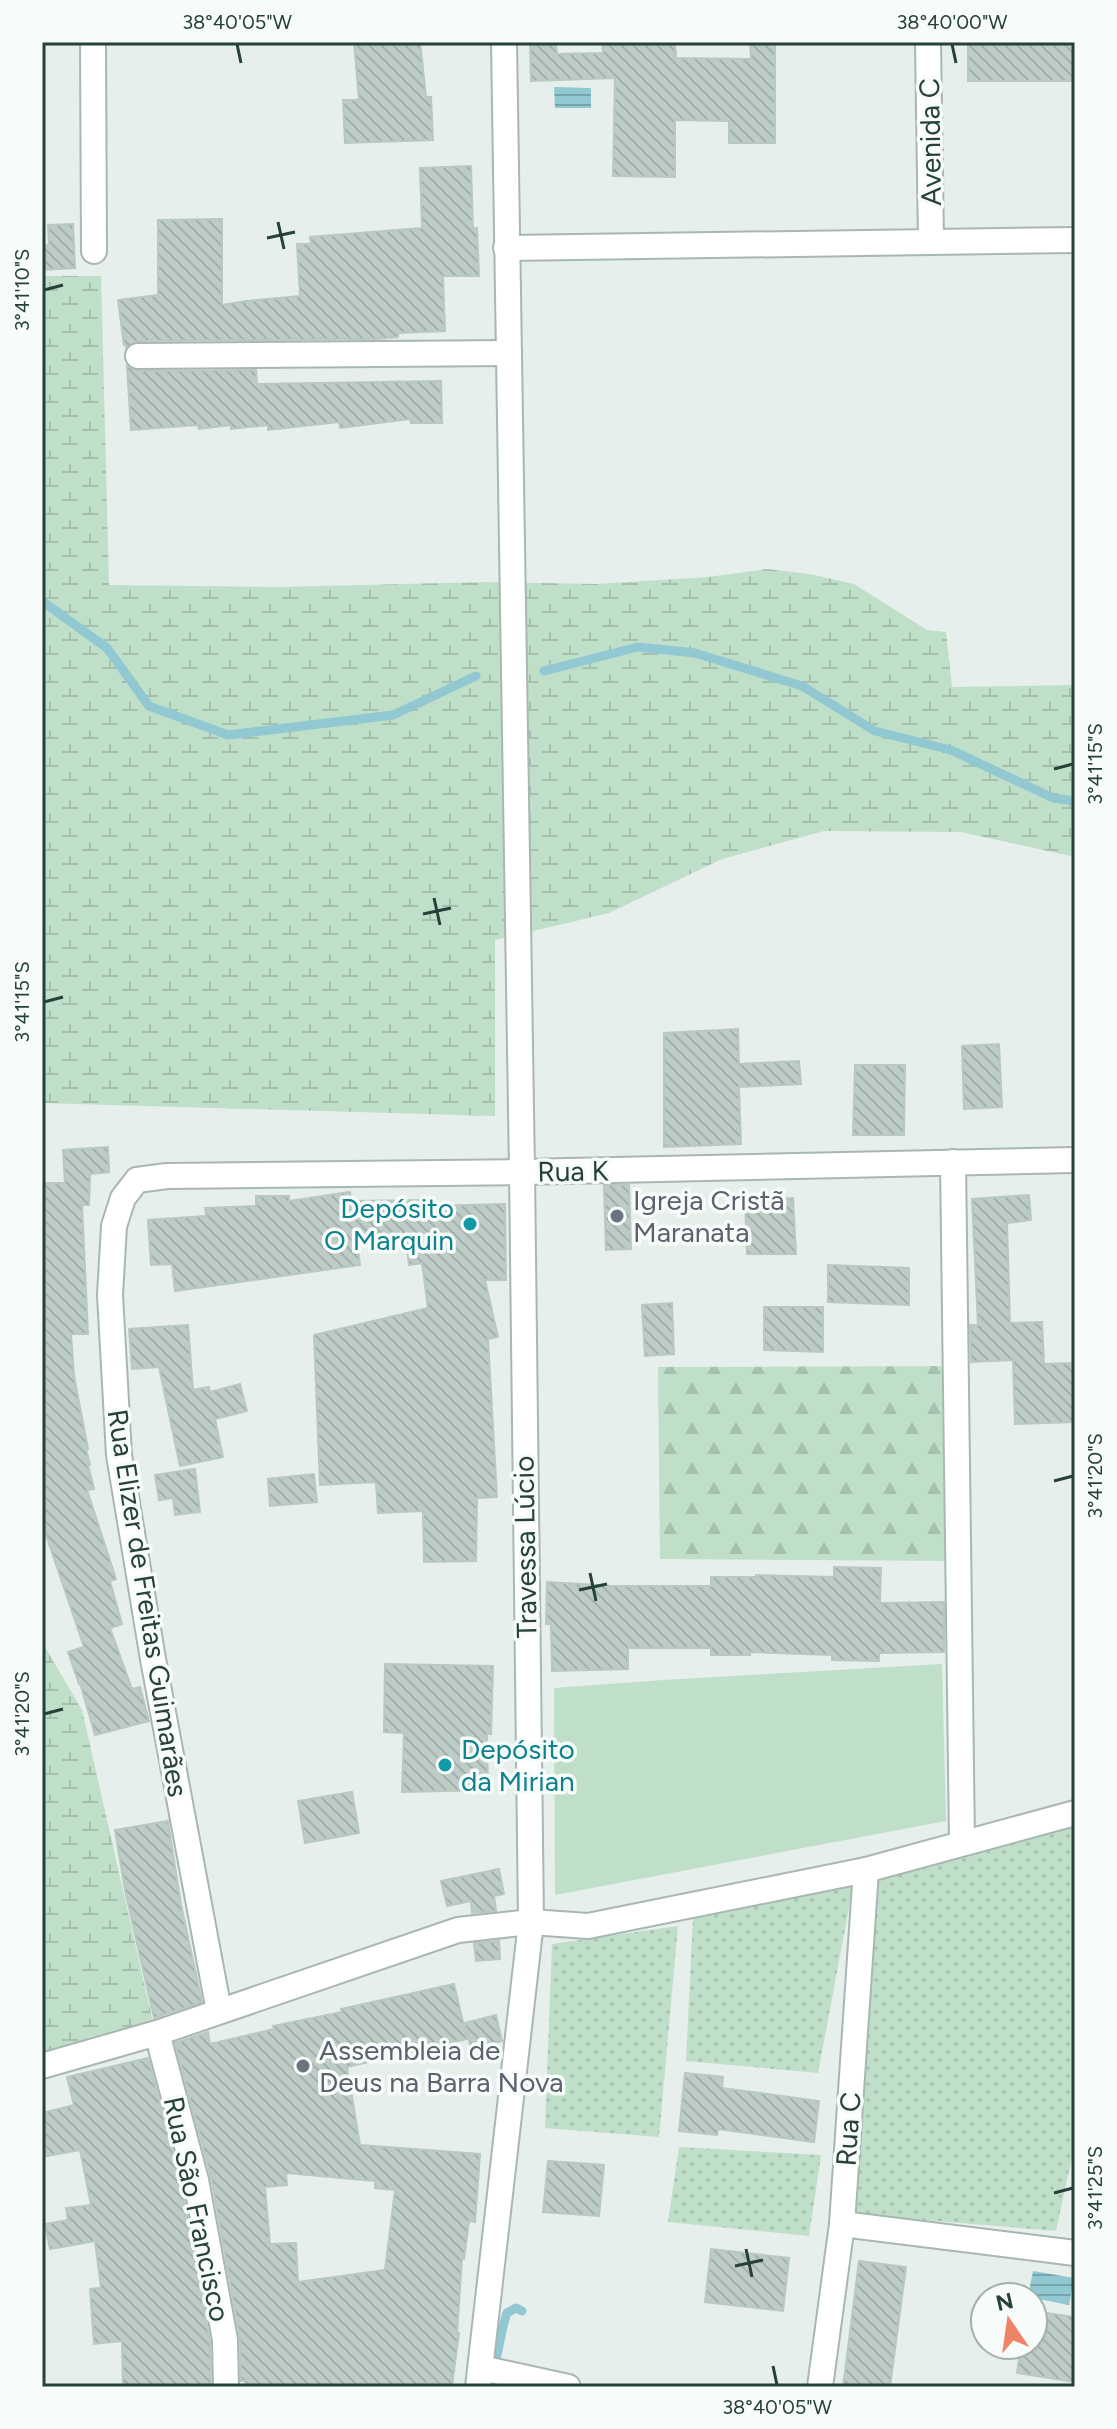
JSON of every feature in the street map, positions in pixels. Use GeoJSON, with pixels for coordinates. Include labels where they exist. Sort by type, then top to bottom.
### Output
{"type":"FeatureCollection","features":[{"type":"Feature","properties":{"kind":"street"},"geometry":{"type":"LineString","coordinates":[[93,42],[94,251]]}},
{"type":"Feature","properties":{"kind":"street","name":"Travessa Lúcio"},"geometry":{"type":"LineString","coordinates":[[479,2378],[531,1922],[504,42]]}},
{"type":"Feature","properties":{"kind":"street","name":"Avenida C"},"geometry":{"type":"LineString","coordinates":[[928,42],[931,241]]}},
{"type":"Feature","properties":{"kind":"street"},"geometry":{"type":"LineString","coordinates":[[506,248],[1075,240]]}},
{"type":"Feature","properties":{"kind":"street"},"geometry":{"type":"LineString","coordinates":[[138,356],[509,353]]}},
{"type":"Feature","properties":{"kind":"street","name":"Rua K"},"geometry":{"type":"LineString","coordinates":[[167,1176],[1075,1160]]}},
{"type":"Feature","properties":{"kind":"street"},"geometry":{"type":"LineString","coordinates":[[953,1162],[962,1843]]}},
{"type":"Feature","properties":{"kind":"street","name":"Rua Elizer de Freitas Guimarães"},"geometry":{"type":"LineString","coordinates":[[167,1176],[137,1180],[123,1198],[114,1226],[110,1295],[118,1441],[153,1659],[219,2011]]}},
{"type":"Feature","properties":{"kind":"street"},"geometry":{"type":"LineString","coordinates":[[42,2066],[157,2033],[458,1930],[531,1922],[588,1926],[866,1870],[1075,1813]]}},
{"type":"Feature","properties":{"kind":"street","name":"Rua C"},"geometry":{"type":"LineString","coordinates":[[820,2387],[842,2224],[866,1870]]}},
{"type":"Feature","properties":{"kind":"street","name":"Rua São Francisco"},"geometry":{"type":"LineString","coordinates":[[157,2033],[196,2180],[225,2340],[226,2387]]}},
{"type":"Feature","properties":{"kind":"street"},"geometry":{"type":"LineString","coordinates":[[842,2224],[1075,2253]]}},
{"type":"Feature","properties":{"kind":"street"},"geometry":{"type":"LineString","coordinates":[[479,2378],[568,2387]]}},
{"type":"Feature","properties":{"kind":"green space"},"geometry":{"type":"Polygon","coordinates":[[[42,276],[101,276],[109,585],[596,584],[708,577],[767,569],[854,584],[927,630],[946,632],[952,687],[1075,685],[1075,857],[961,832],[824,831],[722,859],[609,913],[495,940],[495,1116],[42,1103],[42,276]]]}},
{"type":"Feature","properties":{"kind":"green space"},"geometry":{"type":"Polygon","coordinates":[[[950,1366],[959,1561],[660,1559],[658,1367],[950,1366]]]}},
{"type":"Feature","properties":{"kind":"green space"},"geometry":{"type":"Polygon","coordinates":[[[42,1642],[82,1710],[153,2022],[42,2058],[42,1642]]]}},
{"type":"Feature","properties":{"kind":"green space"},"geometry":{"type":"Polygon","coordinates":[[[942,1664],[946,1821],[555,1895],[554,1688],[942,1664]]]}},
{"type":"Feature","properties":{"kind":"green space"},"geometry":{"type":"Polygon","coordinates":[[[1075,1827],[1075,2143],[1056,2231],[851,2214],[875,1880],[1075,1827]]]}},
{"type":"Feature","properties":{"kind":"green space"},"geometry":{"type":"Polygon","coordinates":[[[854,1881],[818,2073],[686,2061],[693,1918],[854,1881]]]}},
{"type":"Feature","properties":{"kind":"green space"},"geometry":{"type":"Polygon","coordinates":[[[678,1926],[659,2137],[545,2128],[552,1944],[678,1926]]]}},
{"type":"Feature","properties":{"kind":"green space"},"geometry":{"type":"Polygon","coordinates":[[[679,2147],[821,2155],[809,2236],[668,2222],[679,2147]]]}},
{"type":"Feature","properties":{"kind":"water"},"geometry":{"type":"Polygon","coordinates":[[[554,87],[591,88],[591,108],[555,108],[554,87]]]}},
{"type":"Feature","properties":{"kind":"water"},"geometry":{"type":"Polygon","coordinates":[[[1033,2271],[1074,2278],[1069,2305],[1049,2301],[1049,2281],[1031,2281],[1033,2271]]]}},
{"type":"Feature","properties":{"kind":"building"},"geometry":{"type":"Polygon","coordinates":[[[354,42],[420,42],[426,97],[431,97],[433,140],[345,143],[343,100],[359,100],[354,42]]]}},
{"type":"Feature","properties":{"kind":"building"},"geometry":{"type":"Polygon","coordinates":[[[530,42],[556,42],[557,54],[603,53],[602,42],[675,42],[676,58],[751,59],[750,42],[775,42],[775,143],[729,143],[729,121],[675,120],[675,177],[613,176],[615,78],[531,81],[530,42]]]}},
{"type":"Feature","properties":{"kind":"building"},"geometry":{"type":"Polygon","coordinates":[[[968,42],[1075,42],[1075,81],[968,81],[968,42]]]}},
{"type":"Feature","properties":{"kind":"building"},"geometry":{"type":"Polygon","coordinates":[[[471,166],[473,228],[477,228],[479,276],[443,276],[445,331],[398,333],[398,337],[376,339],[138,341],[126,348],[124,345],[118,300],[158,295],[158,220],[222,219],[222,305],[300,296],[297,244],[311,244],[310,237],[422,228],[420,168],[471,166]]]}},
{"type":"Feature","properties":{"kind":"building"},"geometry":{"type":"Polygon","coordinates":[[[73,224],[75,268],[42,270],[42,246],[49,245],[48,225],[73,224]]]}},
{"type":"Feature","properties":{"kind":"building"},"geometry":{"type":"Polygon","coordinates":[[[127,366],[138,371],[256,370],[257,384],[441,381],[442,423],[411,423],[410,419],[340,428],[339,422],[268,430],[268,425],[199,429],[198,425],[131,430],[127,366]]]}},
{"type":"Feature","properties":{"kind":"building"},"geometry":{"type":"Polygon","coordinates":[[[738,1029],[739,1064],[799,1061],[801,1084],[739,1087],[741,1144],[664,1147],[664,1033],[738,1029]]]}},
{"type":"Feature","properties":{"kind":"building"},"geometry":{"type":"Polygon","coordinates":[[[999,1044],[1002,1107],[964,1109],[962,1046],[999,1044]]]}},
{"type":"Feature","properties":{"kind":"building"},"geometry":{"type":"Polygon","coordinates":[[[855,1065],[905,1065],[904,1135],[853,1135],[855,1065]]]}},
{"type":"Feature","properties":{"kind":"building"},"geometry":{"type":"Polygon","coordinates":[[[108,1147],[109,1172],[90,1174],[89,1205],[82,1205],[88,1334],[71,1334],[74,1376],[94,1489],[87,1490],[116,1579],[110,1581],[122,1624],[110,1628],[132,1689],[140,1687],[149,1721],[95,1735],[68,1652],[84,1647],[42,1523],[42,1183],[65,1183],[63,1150],[108,1147]]]}},
{"type":"Feature","properties":{"kind":"building","name":"Igreja Cristã Maranata"},"geometry":{"type":"Polygon","coordinates":[[[604,1185],[629,1185],[631,1249],[606,1250],[604,1185]]]}},
{"type":"Feature","properties":{"kind":"building"},"geometry":{"type":"Polygon","coordinates":[[[350,1192],[351,1201],[426,1200],[426,1206],[505,1204],[506,1280],[485,1280],[498,1337],[488,1339],[497,1497],[477,1498],[476,1561],[424,1562],[423,1511],[378,1513],[376,1482],[320,1485],[314,1335],[428,1308],[422,1263],[409,1265],[406,1241],[357,1242],[360,1265],[175,1291],[172,1264],[151,1265],[148,1220],[206,1216],[205,1208],[256,1206],[256,1196],[289,1196],[289,1201],[350,1192]]]}},
{"type":"Feature","properties":{"kind":"building"},"geometry":{"type":"Polygon","coordinates":[[[1029,1195],[1031,1220],[1007,1223],[1010,1323],[1042,1322],[1044,1364],[1075,1363],[1075,1422],[1015,1424],[1013,1360],[971,1362],[970,1325],[978,1325],[972,1199],[1029,1195]]]}},
{"type":"Feature","properties":{"kind":"building"},"geometry":{"type":"Polygon","coordinates":[[[793,1198],[796,1254],[747,1254],[745,1200],[793,1198]]]}},
{"type":"Feature","properties":{"kind":"building"},"geometry":{"type":"Polygon","coordinates":[[[828,1265],[909,1268],[909,1305],[828,1302],[828,1265]]]}},
{"type":"Feature","properties":{"kind":"building"},"geometry":{"type":"Polygon","coordinates":[[[672,1303],[674,1354],[645,1356],[642,1305],[672,1303]]]}},
{"type":"Feature","properties":{"kind":"building"},"geometry":{"type":"Polygon","coordinates":[[[764,1307],[823,1307],[823,1352],[764,1350],[764,1307]]]}},
{"type":"Feature","properties":{"kind":"building"},"geometry":{"type":"Polygon","coordinates":[[[188,1325],[193,1390],[209,1387],[210,1392],[240,1384],[247,1411],[215,1419],[223,1457],[180,1466],[159,1367],[132,1369],[129,1329],[188,1325]]]}},
{"type":"Feature","properties":{"kind":"building"},"geometry":{"type":"Polygon","coordinates":[[[195,1469],[200,1512],[175,1515],[173,1498],[159,1500],[155,1475],[195,1469]]]}},
{"type":"Feature","properties":{"kind":"building"},"geometry":{"type":"Polygon","coordinates":[[[314,1474],[317,1502],[270,1506],[268,1479],[314,1474]]]}},
{"type":"Feature","properties":{"kind":"building"},"geometry":{"type":"Polygon","coordinates":[[[834,1567],[881,1568],[880,1603],[944,1602],[944,1652],[879,1653],[879,1661],[832,1660],[832,1655],[750,1652],[750,1655],[711,1655],[711,1648],[628,1648],[628,1669],[552,1671],[551,1624],[546,1624],[547,1582],[711,1586],[711,1577],[834,1577],[834,1567]]]}},
{"type":"Feature","properties":{"kind":"building"},"geometry":{"type":"Polygon","coordinates":[[[385,1664],[493,1666],[491,1734],[487,1734],[488,1790],[402,1792],[404,1733],[384,1732],[385,1664]]]}},
{"type":"Feature","properties":{"kind":"building"},"geometry":{"type":"Polygon","coordinates":[[[352,1792],[359,1833],[305,1843],[298,1801],[352,1792]]]}},
{"type":"Feature","properties":{"kind":"building"},"geometry":{"type":"Polygon","coordinates":[[[168,1821],[181,1905],[202,2002],[154,2018],[115,1830],[168,1821]]]}},
{"type":"Feature","properties":{"kind":"building"},"geometry":{"type":"Polygon","coordinates":[[[499,1869],[504,1894],[494,1896],[496,1911],[472,1913],[471,1901],[447,1906],[441,1881],[499,1869]]]}},
{"type":"Feature","properties":{"kind":"building"},"geometry":{"type":"Polygon","coordinates":[[[499,1941],[500,1959],[476,1961],[474,1943],[499,1941]]]}},
{"type":"Feature","properties":{"kind":"building"},"geometry":{"type":"Polygon","coordinates":[[[454,1984],[467,2039],[347,2067],[360,2145],[480,2154],[475,2222],[469,2221],[462,2259],[459,2333],[452,2386],[424,2383],[424,2387],[372,2387],[372,2384],[246,2387],[245,2381],[241,2381],[240,2338],[211,2177],[175,2043],[208,2032],[210,2044],[274,2029],[273,2026],[342,2012],[341,2009],[454,1984]],[[286,2173],[287,2185],[265,2187],[270,2244],[296,2243],[298,2282],[385,2270],[395,2190],[375,2188],[375,2181],[286,2173]]]}},
{"type":"Feature","properties":{"kind":"building"},"geometry":{"type":"Polygon","coordinates":[[[496,2015],[502,2041],[471,2049],[465,2023],[496,2015]]]}},
{"type":"Feature","properties":{"kind":"building"},"geometry":{"type":"Polygon","coordinates":[[[148,2058],[181,2183],[210,2342],[211,2385],[123,2387],[122,2341],[94,2344],[90,2289],[101,2288],[95,2241],[50,2249],[45,2224],[68,2220],[66,2208],[91,2205],[80,2150],[42,2157],[42,2113],[74,2105],[67,2077],[148,2058]]]}},
{"type":"Feature","properties":{"kind":"building"},"geometry":{"type":"Polygon","coordinates":[[[685,2073],[723,2077],[722,2088],[819,2101],[814,2142],[718,2129],[717,2135],[679,2131],[685,2073]]]}},
{"type":"Feature","properties":{"kind":"building"},"geometry":{"type":"Polygon","coordinates":[[[548,2161],[604,2165],[599,2216],[543,2212],[548,2161]]]}},
{"type":"Feature","properties":{"kind":"building"},"geometry":{"type":"Polygon","coordinates":[[[711,2249],[789,2258],[783,2311],[705,2302],[711,2249]]]}},
{"type":"Feature","properties":{"kind":"building"},"geometry":{"type":"Polygon","coordinates":[[[859,2261],[906,2267],[890,2387],[843,2387],[859,2261]]]}},
{"type":"Feature","properties":{"kind":"building"},"geometry":{"type":"Polygon","coordinates":[[[1049,2313],[1075,2317],[1075,2382],[1017,2373],[1019,2361],[1049,2361],[1049,2313]]]}},
{"type":"Feature","properties":{"kind":"waterway"},"geometry":{"type":"LineString","coordinates":[[42,601],[107,648],[149,706],[228,735],[393,715],[476,676]]}},
{"type":"Feature","properties":{"kind":"waterway"},"geometry":{"type":"LineString","coordinates":[[544,671],[638,647],[695,653],[802,686],[875,731],[951,750],[1053,798],[1075,801]]}},
{"type":"Feature","properties":{"kind":"waterway"},"geometry":{"type":"LineString","coordinates":[[493,2368],[507,2313],[516,2308],[522,2311]]}},
{"type":"Feature","properties":{"kind":"place","name":"Igreja Cristã Maranata"},"geometry":{"type":"Point","coordinates":[617,1216]}},
{"type":"Feature","properties":{"kind":"place","name":"Depósito O Marquin"},"geometry":{"type":"Point","coordinates":[470,1224]}},
{"type":"Feature","properties":{"kind":"place","name":"Depósito da Mirian"},"geometry":{"type":"Point","coordinates":[445,1765]}},
{"type":"Feature","properties":{"kind":"place","name":"Assembleia de Deus na Barra Nova"},"geometry":{"type":"Point","coordinates":[303,2066]}}]}
